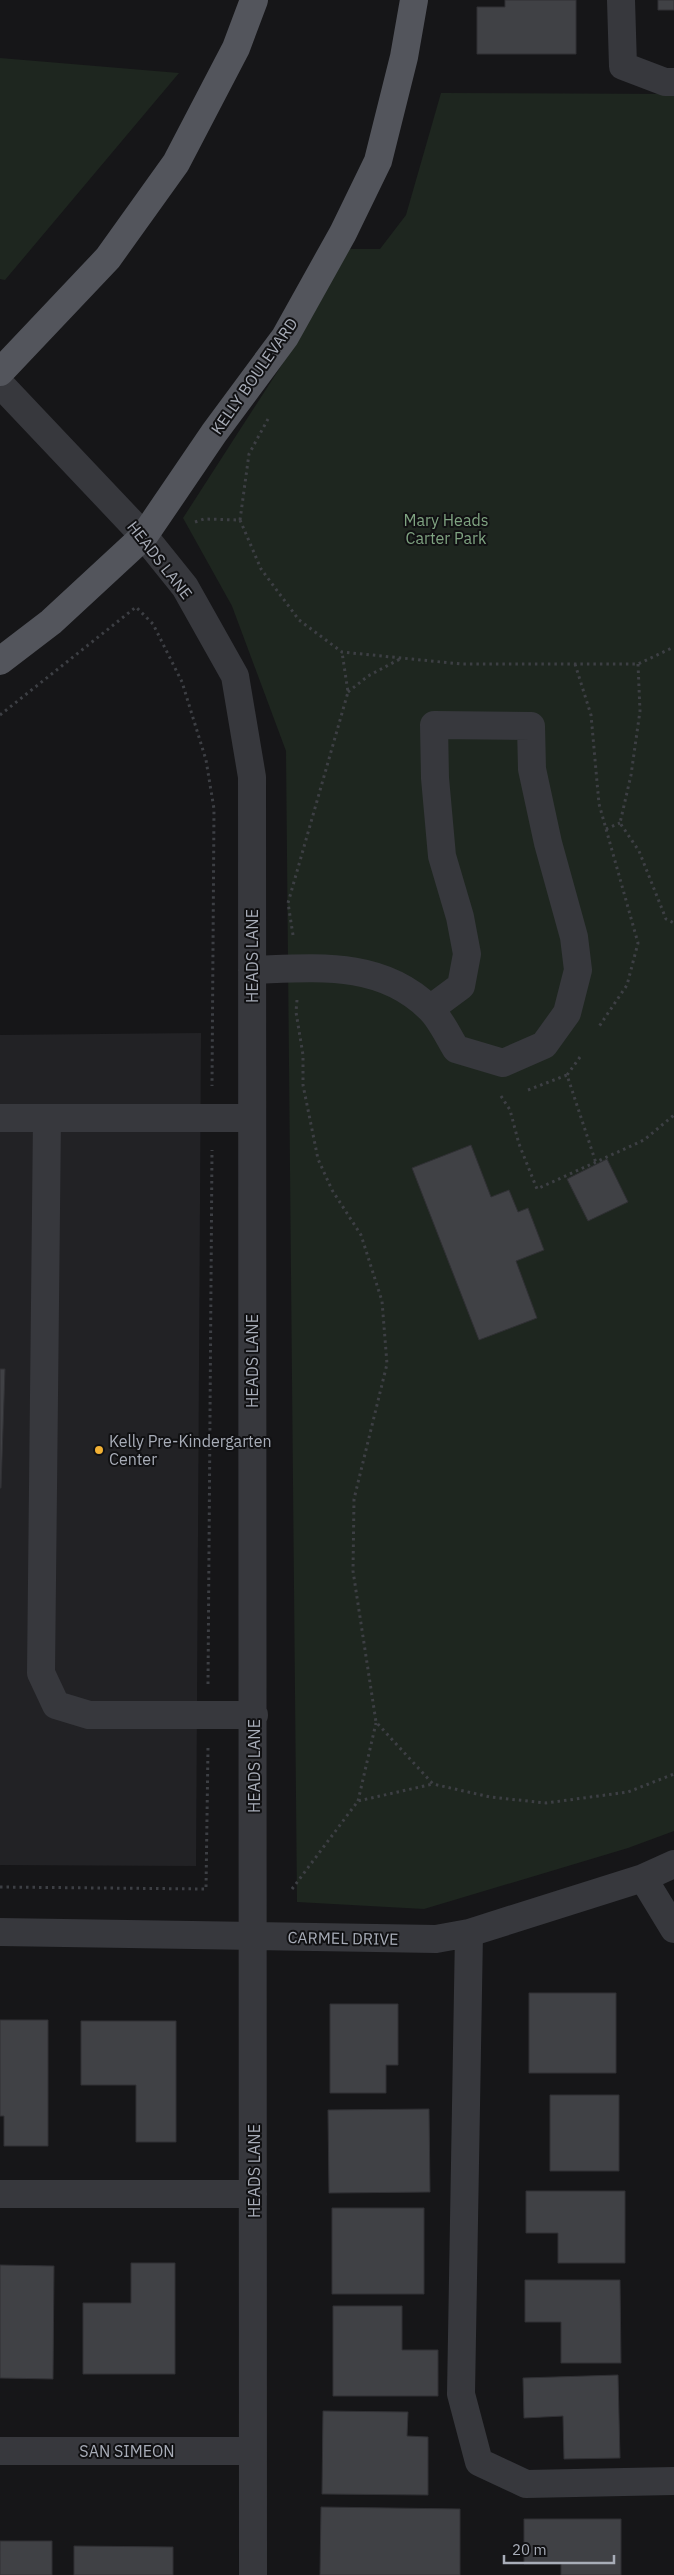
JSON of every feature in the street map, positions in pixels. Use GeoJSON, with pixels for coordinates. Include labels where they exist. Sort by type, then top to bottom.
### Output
{"type":"FeatureCollection","features":[{"type":"Feature","properties":{"kind":"main road"},"geometry":{"type":"LineString","coordinates":[[0,372],[108,258],[176,163],[236,48],[254,0]]}},
{"type":"Feature","properties":{"kind":"main road","name":"KELLY BOULEVARD"},"geometry":{"type":"LineString","coordinates":[[0,661],[51,622],[144,536],[214,433],[285,337],[343,233],[378,162],[404,57],[414,0]]}},
{"type":"Feature","properties":{"kind":"street"},"geometry":{"type":"LineString","coordinates":[[621,0],[623,66],[665,82],[674,82]]}},
{"type":"Feature","properties":{"kind":"street","name":"HEADS LANE"},"geometry":{"type":"LineString","coordinates":[[0,384],[144,536],[185,587],[235,676],[252,777],[253,2575]]}},
{"type":"Feature","properties":{"kind":"street"},"geometry":{"type":"LineString","coordinates":[[252,970],[299,968],[363,971],[401,986],[430,1008],[456,1049],[503,1063],[544,1044],[567,1013],[578,970],[574,937],[548,843],[532,769],[531,726],[434,725],[435,778],[442,856],[460,917],[467,954],[461,986],[430,1008]]}},
{"type":"Feature","properties":{"kind":"street"},"geometry":{"type":"LineString","coordinates":[[0,1118],[252,1118]]}},
{"type":"Feature","properties":{"kind":"street"},"geometry":{"type":"LineString","coordinates":[[48,1118],[41,1673],[56,1705],[88,1716],[254,1715]]}},
{"type":"Feature","properties":{"kind":"street","name":"CARMEL DRIVE"},"geometry":{"type":"LineString","coordinates":[[0,1932],[436,1939],[469,1933],[643,1878],[674,1864]]}},
{"type":"Feature","properties":{"kind":"street"},"geometry":{"type":"LineString","coordinates":[[643,1878],[674,1929]]}},
{"type":"Feature","properties":{"kind":"street"},"geometry":{"type":"LineString","coordinates":[[469,1933],[462,2394],[480,2462],[526,2484],[674,2481]]}},
{"type":"Feature","properties":{"kind":"street"},"geometry":{"type":"LineString","coordinates":[[0,2194],[253,2194]]}},
{"type":"Feature","properties":{"kind":"street","name":"SAN SIMEON"},"geometry":{"type":"LineString","coordinates":[[0,2451],[253,2451]]}},
{"type":"Feature","properties":{"kind":"path"},"geometry":{"type":"LineString","coordinates":[[144,536],[204,519],[240,520],[261,568],[299,620],[342,652],[461,664],[638,664],[674,647]]}},
{"type":"Feature","properties":{"kind":"path"},"geometry":{"type":"LineString","coordinates":[[0,715],[136,607],[153,624],[182,682],[206,760],[214,809],[206,1888],[0,1887]]}},
{"type":"Feature","properties":{"kind":"path"},"geometry":{"type":"LineString","coordinates":[[292,1889],[358,1801],[376,1722],[353,1571],[354,1499],[388,1364],[382,1301],[361,1235],[332,1190],[318,1159],[303,1085],[303,1056],[296,1012],[299,968],[288,903],[348,692],[342,652]]}},
{"type":"Feature","properties":{"kind":"path"},"geometry":{"type":"LineString","coordinates":[[348,692],[368,676],[400,658]]}},
{"type":"Feature","properties":{"kind":"path"},"geometry":{"type":"LineString","coordinates":[[576,664],[591,715],[599,804]]}},
{"type":"Feature","properties":{"kind":"path"},"geometry":{"type":"LineString","coordinates":[[638,664],[640,711],[631,775],[620,823],[639,851],[666,919],[674,922]]}},
{"type":"Feature","properties":{"kind":"path"},"geometry":{"type":"LineString","coordinates":[[606,829],[620,823]]}},
{"type":"Feature","properties":{"kind":"path"},"geometry":{"type":"LineString","coordinates":[[500,1096],[510,1110],[519,1144],[538,1189],[644,1140],[674,1115]]}},
{"type":"Feature","properties":{"kind":"path"},"geometry":{"type":"LineString","coordinates":[[376,1722],[433,1784]]}},
{"type":"Feature","properties":{"kind":"path"},"geometry":{"type":"LineString","coordinates":[[358,1801],[433,1784],[490,1796],[546,1803],[628,1792],[674,1774]]}},
{"type":"Feature","properties":{"kind":"shaded area","name":"Kelly Pre-Kindergarten Center"},"geometry":{"type":"Polygon","coordinates":[[[201,1033],[196,1866],[0,1865],[0,1035],[201,1033]]]}},
{"type":"Feature","properties":{"kind":"green space"},"geometry":{"type":"Polygon","coordinates":[[[0,58],[179,73],[5,280],[0,279],[0,58]]]}},
{"type":"Feature","properties":{"kind":"green space","name":"Mary Heads Carter Park"},"geometry":{"type":"Polygon","coordinates":[[[441,93],[674,94],[674,1831],[628,1848],[424,1909],[297,1902],[286,751],[232,606],[183,518],[283,363],[345,249],[380,249],[406,215],[441,93]]]}},
{"type":"Feature","properties":{"kind":"building"},"geometry":{"type":"Polygon","coordinates":[[[505,0],[576,0],[576,54],[477,54],[477,7],[505,7],[505,0]]]}},
{"type":"Feature","properties":{"kind":"building"},"geometry":{"type":"Polygon","coordinates":[[[658,0],[674,0],[674,10],[658,10],[658,0]]]}},
{"type":"Feature","properties":{"kind":"building"},"geometry":{"type":"Polygon","coordinates":[[[471,1145],[491,1197],[509,1190],[518,1212],[528,1208],[544,1250],[516,1261],[537,1318],[479,1340],[412,1168],[471,1145]]]}},
{"type":"Feature","properties":{"kind":"building"},"geometry":{"type":"Polygon","coordinates":[[[607,1159],[628,1202],[588,1221],[567,1179],[607,1159]]]}},
{"type":"Feature","properties":{"kind":"building"},"geometry":{"type":"Polygon","coordinates":[[[0,1369],[5,1369],[1,1488],[0,1488],[0,1369]]]}},
{"type":"Feature","properties":{"kind":"building"},"geometry":{"type":"Polygon","coordinates":[[[529,1993],[616,1993],[616,2073],[529,2073],[529,1993]]]}},
{"type":"Feature","properties":{"kind":"building"},"geometry":{"type":"Polygon","coordinates":[[[330,2004],[398,2004],[398,2065],[386,2065],[386,2093],[330,2093],[330,2004]]]}},
{"type":"Feature","properties":{"kind":"building"},"geometry":{"type":"Polygon","coordinates":[[[0,2020],[48,2020],[48,2146],[4,2146],[4,2116],[0,2116],[0,2020]]]}},
{"type":"Feature","properties":{"kind":"building"},"geometry":{"type":"Polygon","coordinates":[[[81,2021],[176,2021],[176,2142],[136,2142],[136,2085],[81,2085],[81,2021]]]}},
{"type":"Feature","properties":{"kind":"building"},"geometry":{"type":"Polygon","coordinates":[[[550,2095],[619,2095],[619,2171],[550,2171],[550,2095]]]}},
{"type":"Feature","properties":{"kind":"building"},"geometry":{"type":"Polygon","coordinates":[[[429,2109],[430,2192],[329,2193],[328,2110],[429,2109]]]}},
{"type":"Feature","properties":{"kind":"building"},"geometry":{"type":"Polygon","coordinates":[[[526,2191],[625,2191],[625,2263],[558,2263],[558,2233],[526,2233],[526,2191]]]}},
{"type":"Feature","properties":{"kind":"building"},"geometry":{"type":"Polygon","coordinates":[[[332,2208],[424,2208],[424,2294],[332,2294],[332,2208]]]}},
{"type":"Feature","properties":{"kind":"building"},"geometry":{"type":"Polygon","coordinates":[[[131,2263],[175,2263],[175,2374],[83,2374],[83,2303],[131,2303],[131,2263]]]}},
{"type":"Feature","properties":{"kind":"building"},"geometry":{"type":"Polygon","coordinates":[[[0,2265],[54,2266],[53,2379],[0,2378],[0,2265]]]}},
{"type":"Feature","properties":{"kind":"building"},"geometry":{"type":"Polygon","coordinates":[[[525,2280],[620,2280],[621,2363],[561,2363],[561,2322],[525,2322],[525,2280]]]}},
{"type":"Feature","properties":{"kind":"building"},"geometry":{"type":"Polygon","coordinates":[[[333,2306],[402,2306],[402,2350],[438,2350],[438,2396],[333,2396],[333,2306]]]}},
{"type":"Feature","properties":{"kind":"building"},"geometry":{"type":"Polygon","coordinates":[[[618,2375],[620,2458],[564,2459],[563,2416],[524,2418],[523,2378],[618,2375]]]}},
{"type":"Feature","properties":{"kind":"building"},"geometry":{"type":"Polygon","coordinates":[[[323,2411],[408,2412],[407,2436],[428,2437],[428,2495],[322,2494],[323,2411]]]}},
{"type":"Feature","properties":{"kind":"building"},"geometry":{"type":"Polygon","coordinates":[[[321,2507],[460,2509],[460,2575],[320,2575],[321,2507]]]}},
{"type":"Feature","properties":{"kind":"building"},"geometry":{"type":"Polygon","coordinates":[[[524,2519],[621,2519],[621,2575],[561,2575],[561,2564],[524,2564],[524,2519]]]}},
{"type":"Feature","properties":{"kind":"building"},"geometry":{"type":"Polygon","coordinates":[[[0,2541],[52,2541],[52,2575],[0,2575],[0,2541]]]}},
{"type":"Feature","properties":{"kind":"building"},"geometry":{"type":"Polygon","coordinates":[[[74,2546],[173,2547],[173,2575],[74,2575],[74,2546]]]}},
{"type":"Feature","properties":{"kind":"place","name":"Kelly Pre-Kindergarten Center"},"geometry":{"type":"Point","coordinates":[99,1450]}}]}
